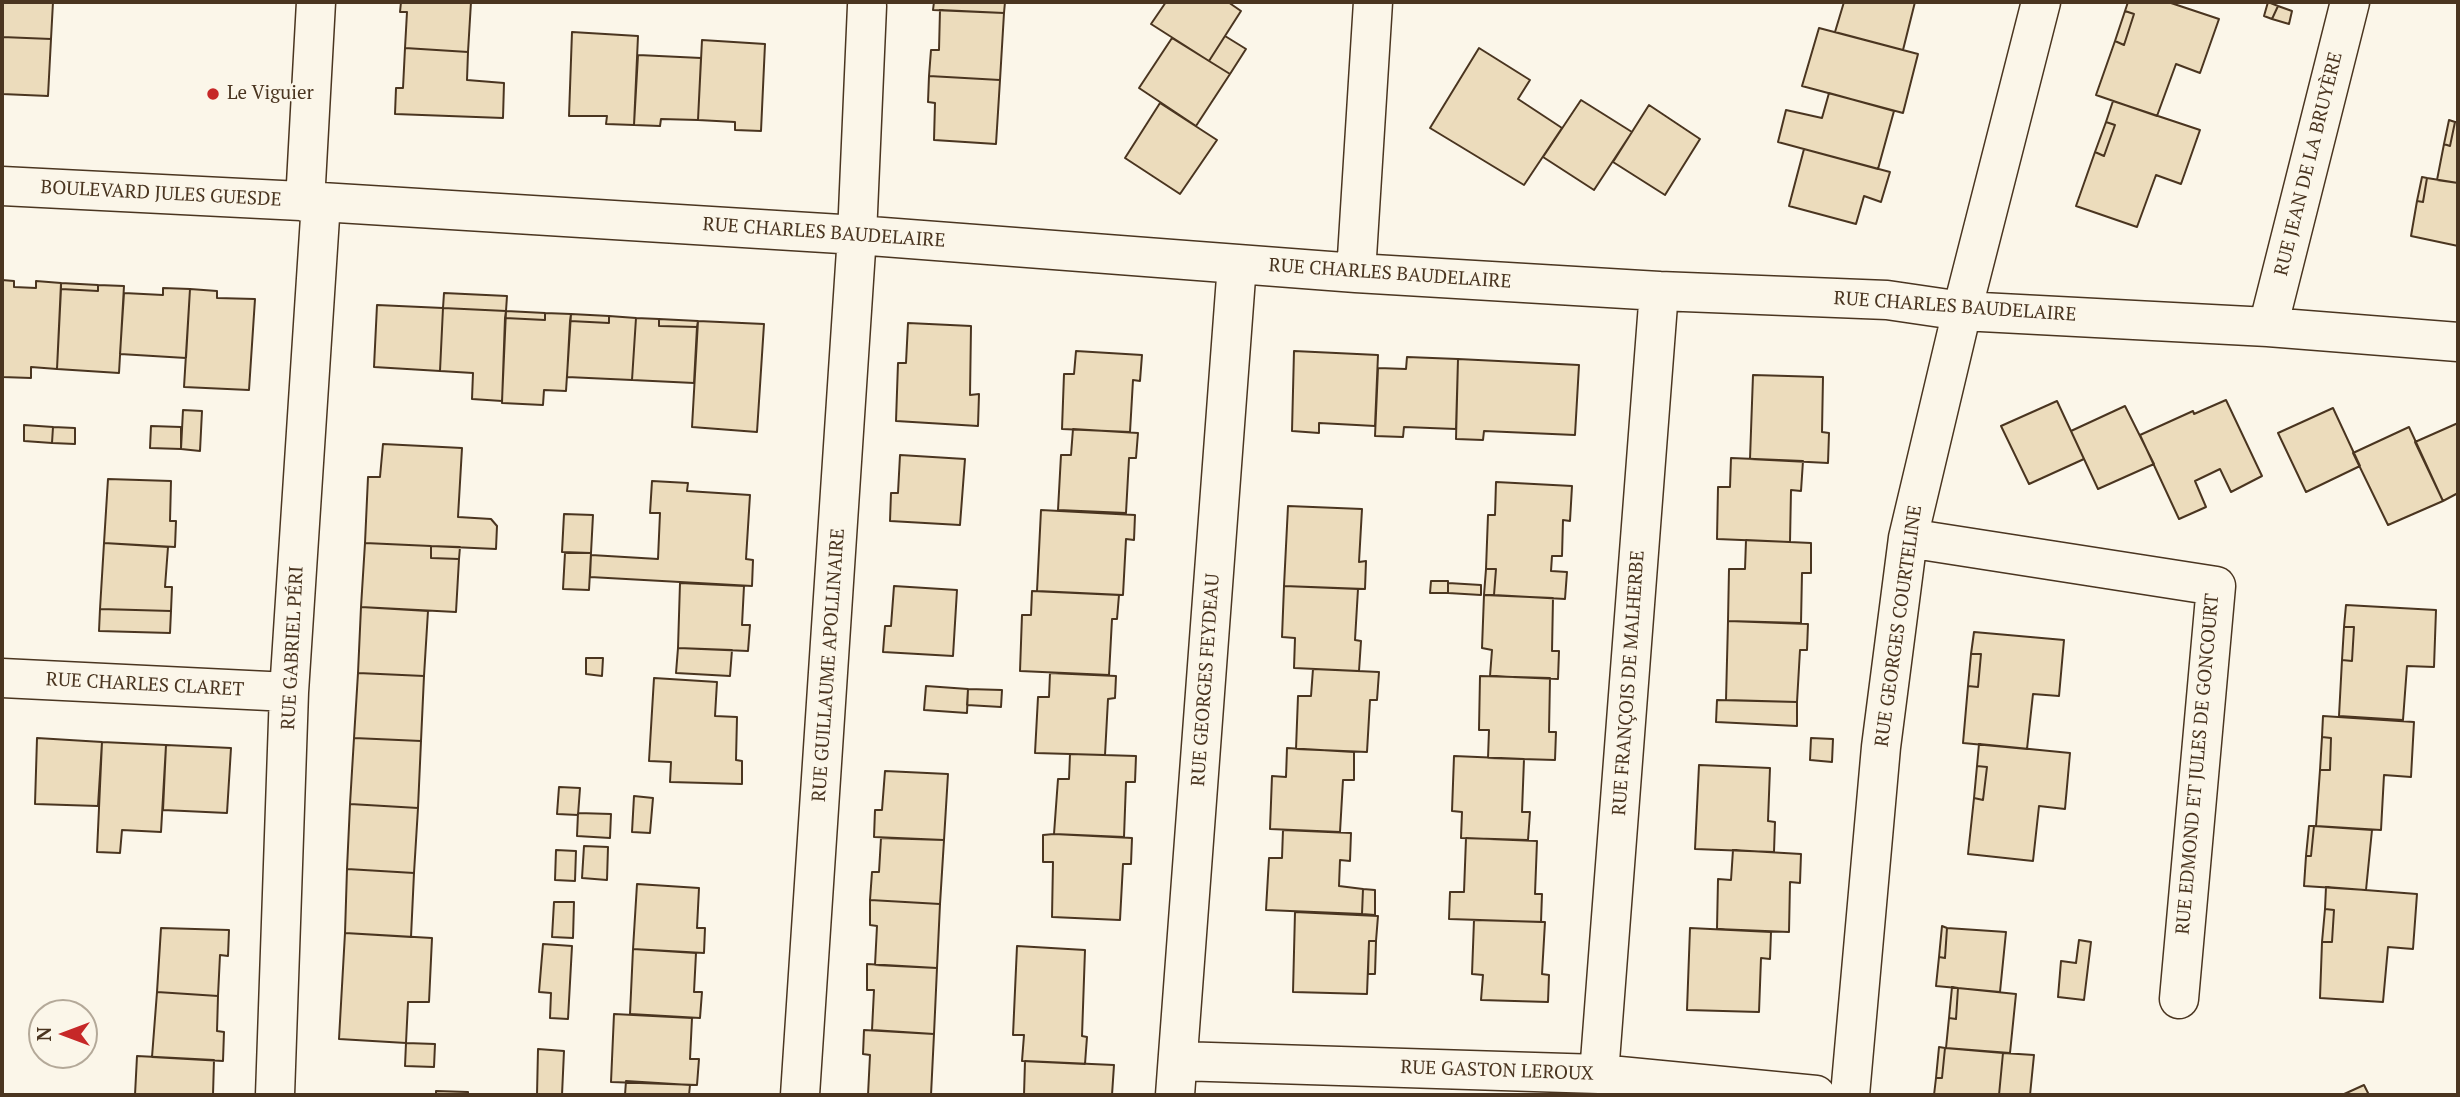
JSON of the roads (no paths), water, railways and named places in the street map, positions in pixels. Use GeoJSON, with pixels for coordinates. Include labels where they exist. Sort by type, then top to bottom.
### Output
{"type":"FeatureCollection","features":[{"type":"Feature","properties":{"kind":"street","name":"RUE GABRIEL PÉRI"},"geometry":{"type":"LineString","coordinates":[[275,1095],[289,692],[313,202],[316,2]]}},
{"type":"Feature","properties":{"kind":"street"},"geometry":{"type":"LineString","coordinates":[[1356,272],[1373,2]]}},
{"type":"Feature","properties":{"kind":"street","name":"RUE GEORGES COURTELINE"},"geometry":{"type":"LineString","coordinates":[[1850,1095],[1881,747],[1908,538],[1962,311],[2041,2]]}},
{"type":"Feature","properties":{"kind":"street","name":"RUE JEAN DE LA BRUYÈRE"},"geometry":{"type":"LineString","coordinates":[[2267,327],[2350,2]]}},
{"type":"Feature","properties":{"kind":"street","name":"RUE GUILLAUME APOLLINAIRE"},"geometry":{"type":"LineString","coordinates":[[800,1095],[857,235],[867,6]]}},
{"type":"Feature","properties":{"kind":"street","name":"BOULEVARD JULES GUESDE"},"geometry":{"type":"LineString","coordinates":[[2,186],[313,202]]}},
{"type":"Feature","properties":{"kind":"street","name":"RUE CHARLES BAUDELAIRE"},"geometry":{"type":"LineString","coordinates":[[313,202],[857,235],[1237,264],[1659,291],[1887,300],[1962,311],[2267,327],[2458,342]]}},
{"type":"Feature","properties":{"kind":"street","name":"RUE GEORGES FEYDEAU"},"geometry":{"type":"LineString","coordinates":[[1176,1078],[1237,264]]}},
{"type":"Feature","properties":{"kind":"street","name":"RUE FRANÇOIS DE MALHERBE"},"geometry":{"type":"LineString","coordinates":[[1599,1074],[1659,291]]}},
{"type":"Feature","properties":{"kind":"street","name":"RUE EDMOND ET JULES DE GONCOURT"},"geometry":{"type":"LineString","coordinates":[[1908,538],[2216,586],[2179,999]]}},
{"type":"Feature","properties":{"kind":"street","name":"RUE CHARLES CLARET"},"geometry":{"type":"LineString","coordinates":[[2,678],[289,692]]}},
{"type":"Feature","properties":{"kind":"street","name":"RUE GASTON LEROUX"},"geometry":{"type":"LineString","coordinates":[[1176,1078],[1599,1074],[1816,1095]]}},
{"type":"Feature","properties":{"kind":"place","name":"Le Viguier"},"geometry":{"type":"Point","coordinates":[213,94]}}]}
